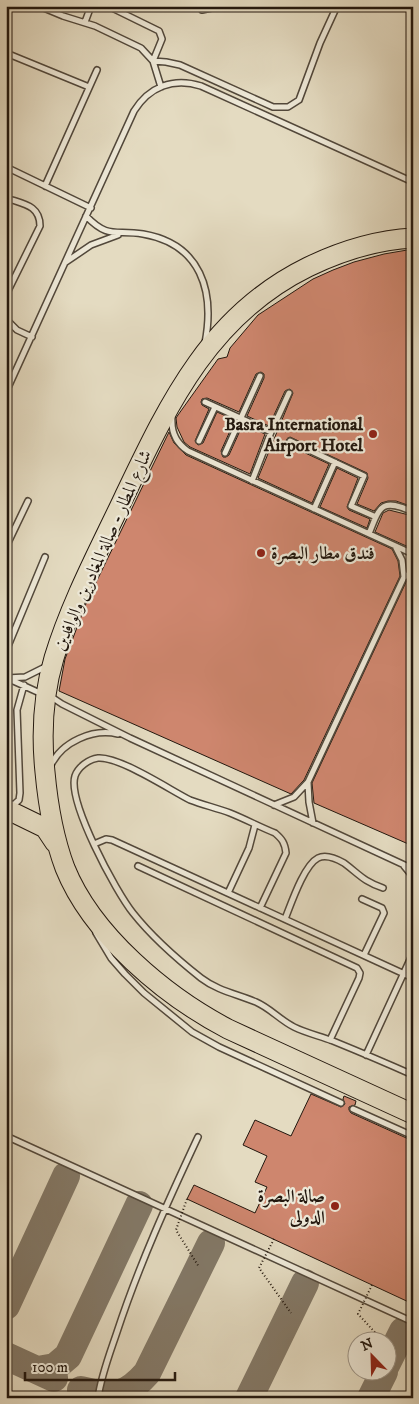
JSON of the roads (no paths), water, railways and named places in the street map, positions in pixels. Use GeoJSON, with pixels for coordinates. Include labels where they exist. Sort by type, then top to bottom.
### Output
{"type":"FeatureCollection","features":[{"type":"Feature","properties":{"kind":"highway","name":"شارع المطار - صالة المغادرين والوافدين"},"geometry":{"type":"LineString","coordinates":[[413,238],[380,242],[352,249],[324,259],[289,276],[236,316],[202,356],[176,395],[151,441],[66,622],[53,660],[46,694],[43,738],[49,810],[54,835],[66,869],[79,896],[93,916],[131,959],[152,979],[184,1004],[228,1029],[413,1114]]}},
{"type":"Feature","properties":{"kind":"highway"},"geometry":{"type":"LineString","coordinates":[[6,809],[45,828],[53,838],[61,855]]}},
{"type":"Feature","properties":{"kind":"lane"},"geometry":{"type":"LineString","coordinates":[[39,6],[63,16],[85,22],[141,48],[153,61],[160,87]]}},
{"type":"Feature","properties":{"kind":"lane"},"geometry":{"type":"LineString","coordinates":[[85,22],[91,6]]}},
{"type":"Feature","properties":{"kind":"lane"},"geometry":{"type":"LineString","coordinates":[[108,6],[159,31],[162,39],[153,61]]}},
{"type":"Feature","properties":{"kind":"lane"},"geometry":{"type":"LineString","coordinates":[[202,10],[221,6]]}},
{"type":"Feature","properties":{"kind":"lane"},"geometry":{"type":"LineString","coordinates":[[153,61],[180,65],[264,104],[273,107],[288,107],[299,100],[320,43],[337,6]]}},
{"type":"Feature","properties":{"kind":"lane"},"geometry":{"type":"LineString","coordinates":[[6,53],[89,87]]}},
{"type":"Feature","properties":{"kind":"lane"},"geometry":{"type":"LineString","coordinates":[[45,186],[97,70]]}},
{"type":"Feature","properties":{"kind":"lane"},"geometry":{"type":"LineString","coordinates":[[6,392],[134,111],[145,97],[160,87],[176,82],[192,83],[201,86],[413,182]]}},
{"type":"Feature","properties":{"kind":"lane"},"geometry":{"type":"LineString","coordinates":[[6,167],[91,208]]}},
{"type":"Feature","properties":{"kind":"lane"},"geometry":{"type":"LineString","coordinates":[[6,198],[31,207],[37,212],[40,219],[40,226],[6,295]]}},
{"type":"Feature","properties":{"kind":"lane"},"geometry":{"type":"LineString","coordinates":[[86,216],[101,229],[121,234],[141,234],[160,238],[177,247],[192,260],[202,278],[208,297],[206,336],[202,356]]}},
{"type":"Feature","properties":{"kind":"lane"},"geometry":{"type":"LineString","coordinates":[[64,264],[91,245],[121,234]]}},
{"type":"Feature","properties":{"kind":"lane"},"geometry":{"type":"LineString","coordinates":[[6,319],[17,330],[32,337]]}},
{"type":"Feature","properties":{"kind":"lane"},"geometry":{"type":"LineString","coordinates":[[225,453],[260,376]]}},
{"type":"Feature","properties":{"kind":"lane"},"geometry":{"type":"LineString","coordinates":[[252,481],[289,393]]}},
{"type":"Feature","properties":{"kind":"lane"},"geometry":{"type":"LineString","coordinates":[[176,395],[172,424],[175,437],[182,448],[413,554]]}},
{"type":"Feature","properties":{"kind":"lane"},"geometry":{"type":"LineString","coordinates":[[205,402],[271,432]]}},
{"type":"Feature","properties":{"kind":"lane"},"geometry":{"type":"LineString","coordinates":[[199,441],[215,407]]}},
{"type":"Feature","properties":{"kind":"lane"},"geometry":{"type":"LineString","coordinates":[[290,441],[364,476],[351,506],[376,516]]}},
{"type":"Feature","properties":{"kind":"lane"},"geometry":{"type":"LineString","coordinates":[[314,509],[335,462]]}},
{"type":"Feature","properties":{"kind":"lane"},"geometry":{"type":"LineString","coordinates":[[6,547],[28,500]]}},
{"type":"Feature","properties":{"kind":"lane"},"geometry":{"type":"LineString","coordinates":[[369,534],[376,516],[384,507],[394,504],[413,512]]}},
{"type":"Feature","properties":{"kind":"lane"},"geometry":{"type":"LineString","coordinates":[[395,546],[402,560],[404,578]]}},
{"type":"Feature","properties":{"kind":"lane"},"geometry":{"type":"LineString","coordinates":[[6,651],[45,557]]}},
{"type":"Feature","properties":{"kind":"lane"},"geometry":{"type":"LineString","coordinates":[[274,805],[294,796],[308,782],[404,578],[413,572]]}},
{"type":"Feature","properties":{"kind":"lane"},"geometry":{"type":"LineString","coordinates":[[7,678],[33,674],[40,671],[53,660]]}},
{"type":"Feature","properties":{"kind":"lane"},"geometry":{"type":"LineString","coordinates":[[7,678],[46,694],[130,738],[413,869]]}},
{"type":"Feature","properties":{"kind":"lane"},"geometry":{"type":"LineString","coordinates":[[6,809],[13,806],[19,800],[17,710],[24,685]]}},
{"type":"Feature","properties":{"kind":"lane"},"geometry":{"type":"LineString","coordinates":[[45,777],[53,761],[64,748],[79,738],[113,733],[130,738]]}},
{"type":"Feature","properties":{"kind":"lane"},"geometry":{"type":"LineString","coordinates":[[260,908],[286,853],[285,845],[275,833],[229,813],[191,800],[108,759],[98,758],[86,762],[80,768],[75,776],[75,786],[82,812],[101,861],[134,915],[170,951],[201,978],[220,990],[265,1007],[294,1027],[366,1054],[413,1075]]}},
{"type":"Feature","properties":{"kind":"lane"},"geometry":{"type":"LineString","coordinates":[[308,782],[313,823]]}},
{"type":"Feature","properties":{"kind":"lane"},"geometry":{"type":"LineString","coordinates":[[228,893],[252,840],[255,825]]}},
{"type":"Feature","properties":{"kind":"lane"},"geometry":{"type":"LineString","coordinates":[[94,844],[106,839],[112,840],[413,978]]}},
{"type":"Feature","properties":{"kind":"lane"},"geometry":{"type":"LineString","coordinates":[[285,919],[308,867],[318,858],[324,856],[340,860],[361,878],[383,888]]}},
{"type":"Feature","properties":{"kind":"lane"},"geometry":{"type":"LineString","coordinates":[[402,864],[413,877]]}},
{"type":"Feature","properties":{"kind":"lane"},"geometry":{"type":"LineString","coordinates":[[138,866],[357,968],[360,973],[359,978],[330,1040]]}},
{"type":"Feature","properties":{"kind":"lane"},"geometry":{"type":"LineString","coordinates":[[79,896],[94,930],[112,958],[144,993],[192,1032],[219,1047],[341,1103]]}},
{"type":"Feature","properties":{"kind":"lane"},"geometry":{"type":"LineString","coordinates":[[362,899],[382,908],[384,914],[364,955]]}},
{"type":"Feature","properties":{"kind":"lane"},"geometry":{"type":"LineString","coordinates":[[366,1054],[402,973],[413,953]]}},
{"type":"Feature","properties":{"kind":"lane"},"geometry":{"type":"LineString","coordinates":[[353,1109],[413,1136]]}},
{"type":"Feature","properties":{"kind":"lane"},"geometry":{"type":"LineString","coordinates":[[6,1136],[413,1322]]}},
{"type":"Feature","properties":{"kind":"lane"},"geometry":{"type":"LineString","coordinates":[[98,1398],[128,1300],[164,1209],[198,1138]]}},
{"type":"Feature","properties":{"kind":"place","name":"Basra International Airport Hotel"},"geometry":{"type":"Point","coordinates":[373,434]}},
{"type":"Feature","properties":{"kind":"place","name":"فندق مطار البصرة"},"geometry":{"type":"Point","coordinates":[261,553]}},
{"type":"Feature","properties":{"kind":"place","name":"صالة البصرة الدولى"},"geometry":{"type":"Point","coordinates":[335,1206]}}]}
